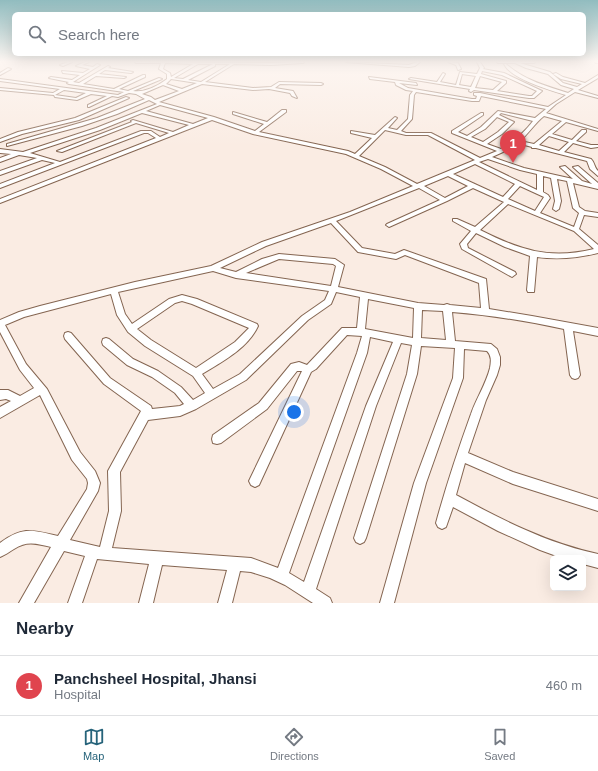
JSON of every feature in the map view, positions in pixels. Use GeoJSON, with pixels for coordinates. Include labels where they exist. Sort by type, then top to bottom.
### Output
{"type":"FeatureCollection","features":[{"type":"Feature","properties":{"kind":"street"},"geometry":{"type":"LineString","coordinates":[[11,90],[50,94],[59,90]]}},
{"type":"Feature","properties":{"kind":"street"},"geometry":{"type":"LineString","coordinates":[[78,90],[119,96]]}},
{"type":"Feature","properties":{"kind":"street"},"geometry":{"type":"LineString","coordinates":[[122,90],[138,94],[159,103],[212,118],[255,133],[356,156],[445,200]]}},
{"type":"Feature","properties":{"kind":"street"},"geometry":{"type":"LineString","coordinates":[[104,103],[135,90]]}},
{"type":"Feature","properties":{"kind":"street"},"geometry":{"type":"LineString","coordinates":[[150,90],[169,96]]}},
{"type":"Feature","properties":{"kind":"street"},"geometry":{"type":"LineString","coordinates":[[1,140],[20,133],[77,119],[150,90]]}},
{"type":"Feature","properties":{"kind":"street"},"geometry":{"type":"LineString","coordinates":[[284,90],[292,92],[296,97]]}},
{"type":"Feature","properties":{"kind":"street"},"geometry":{"type":"LineString","coordinates":[[411,90],[474,100],[478,100],[480,94]]}},
{"type":"Feature","properties":{"kind":"street"},"geometry":{"type":"LineString","coordinates":[[453,90],[549,108]]}},
{"type":"Feature","properties":{"kind":"street"},"geometry":{"type":"LineString","coordinates":[[489,90],[514,92],[523,96],[533,97],[540,90]]}},
{"type":"Feature","properties":{"kind":"street"},"geometry":{"type":"LineString","coordinates":[[523,96],[530,90]]}},
{"type":"Feature","properties":{"kind":"street"},"geometry":{"type":"LineString","coordinates":[[553,90],[568,94]]}},
{"type":"Feature","properties":{"kind":"street"},"geometry":{"type":"LineString","coordinates":[[26,603],[92,491],[94,483],[91,475],[76,456],[41,389],[23,367],[0,324],[22,314],[114,290],[213,268],[264,244],[332,220],[448,174],[501,151],[516,142],[526,134],[536,120],[549,108],[576,90]]}},
{"type":"Feature","properties":{"kind":"street"},"geometry":{"type":"LineString","coordinates":[[576,90],[598,97]]}},
{"type":"Feature","properties":{"kind":"street"},"geometry":{"type":"LineString","coordinates":[[0,160],[126,119],[143,112],[169,96],[184,91]]}},
{"type":"Feature","properties":{"kind":"street"},"geometry":{"type":"LineString","coordinates":[[398,132],[410,119],[412,94],[415,91]]}},
{"type":"Feature","properties":{"kind":"street"},"geometry":{"type":"LineString","coordinates":[[55,96],[77,99],[91,92]]}},
{"type":"Feature","properties":{"kind":"street"},"geometry":{"type":"LineString","coordinates":[[89,106],[112,95]]}},
{"type":"Feature","properties":{"kind":"street"},"geometry":{"type":"LineString","coordinates":[[9,145],[85,124],[126,109],[150,98]]}},
{"type":"Feature","properties":{"kind":"street"},"geometry":{"type":"LineString","coordinates":[[255,133],[284,111]]}},
{"type":"Feature","properties":{"kind":"street"},"geometry":{"type":"LineString","coordinates":[[143,112],[193,125]]}},
{"type":"Feature","properties":{"kind":"street"},"geometry":{"type":"LineString","coordinates":[[467,138],[499,113],[503,112],[536,120]]}},
{"type":"Feature","properties":{"kind":"street"},"geometry":{"type":"LineString","coordinates":[[235,113],[268,124]]}},
{"type":"Feature","properties":{"kind":"street"},"geometry":{"type":"LineString","coordinates":[[481,114],[454,131],[467,138],[501,151]]}},
{"type":"Feature","properties":{"kind":"street"},"geometry":{"type":"LineString","coordinates":[[543,114],[598,130]]}},
{"type":"Feature","properties":{"kind":"street"},"geometry":{"type":"LineString","coordinates":[[483,144],[500,133],[512,122],[497,116]]}},
{"type":"Feature","properties":{"kind":"street"},"geometry":{"type":"LineString","coordinates":[[0,201],[212,118]]}},
{"type":"Feature","properties":{"kind":"street"},"geometry":{"type":"LineString","coordinates":[[356,156],[394,118]]}},
{"type":"Feature","properties":{"kind":"street"},"geometry":{"type":"LineString","coordinates":[[126,119],[173,133]]}},
{"type":"Feature","properties":{"kind":"street"},"geometry":{"type":"LineString","coordinates":[[534,147],[566,120]]}},
{"type":"Feature","properties":{"kind":"street"},"geometry":{"type":"LineString","coordinates":[[60,151],[136,122]]}},
{"type":"Feature","properties":{"kind":"street"},"geometry":{"type":"LineString","coordinates":[[384,128],[410,134],[429,134],[518,184],[540,193],[547,198],[536,213]]}},
{"type":"Feature","properties":{"kind":"street"},"geometry":{"type":"LineString","coordinates":[[98,129],[131,149]]}},
{"type":"Feature","properties":{"kind":"street"},"geometry":{"type":"LineString","coordinates":[[560,153],[584,131]]}},
{"type":"Feature","properties":{"kind":"street"},"geometry":{"type":"LineString","coordinates":[[0,186],[146,132],[150,132],[159,138]]}},
{"type":"Feature","properties":{"kind":"street"},"geometry":{"type":"LineString","coordinates":[[354,132],[376,137]]}},
{"type":"Feature","properties":{"kind":"street"},"geometry":{"type":"LineString","coordinates":[[550,135],[591,147],[598,146]]}},
{"type":"Feature","properties":{"kind":"street"},"geometry":{"type":"LineString","coordinates":[[516,142],[589,160],[592,168],[598,174]]}},
{"type":"Feature","properties":{"kind":"street"},"geometry":{"type":"LineString","coordinates":[[0,151],[22,153],[59,163]]}},
{"type":"Feature","properties":{"kind":"street"},"geometry":{"type":"LineString","coordinates":[[488,157],[510,165],[598,187]]}},
{"type":"Feature","properties":{"kind":"street"},"geometry":{"type":"LineString","coordinates":[[0,173],[42,158]]}},
{"type":"Feature","properties":{"kind":"street"},"geometry":{"type":"LineString","coordinates":[[562,167],[580,183]]}},
{"type":"Feature","properties":{"kind":"street"},"geometry":{"type":"LineString","coordinates":[[576,167],[598,187]]}},
{"type":"Feature","properties":{"kind":"street"},"geometry":{"type":"LineString","coordinates":[[26,190],[34,173]]}},
{"type":"Feature","properties":{"kind":"street"},"geometry":{"type":"LineString","coordinates":[[540,173],[540,193]]}},
{"type":"Feature","properties":{"kind":"street"},"geometry":{"type":"LineString","coordinates":[[448,174],[506,201],[576,230],[598,250]]}},
{"type":"Feature","properties":{"kind":"street"},"geometry":{"type":"LineString","coordinates":[[554,177],[558,200],[556,209]]}},
{"type":"Feature","properties":{"kind":"street"},"geometry":{"type":"LineString","coordinates":[[570,181],[576,208],[583,213],[598,215]]}},
{"type":"Feature","properties":{"kind":"street"},"geometry":{"type":"LineString","coordinates":[[512,274],[475,255],[464,247],[463,244],[506,201],[518,184]]}},
{"type":"Feature","properties":{"kind":"street"},"geometry":{"type":"LineString","coordinates":[[389,225],[472,186]]}},
{"type":"Feature","properties":{"kind":"street"},"geometry":{"type":"LineString","coordinates":[[576,230],[583,213]]}},
{"type":"Feature","properties":{"kind":"street"},"geometry":{"type":"LineString","coordinates":[[332,220],[360,250],[396,257],[404,252],[483,281],[485,312]]}},
{"type":"Feature","properties":{"kind":"street"},"geometry":{"type":"LineString","coordinates":[[455,220],[511,247],[534,254],[570,256],[598,250]]}},
{"type":"Feature","properties":{"kind":"street"},"geometry":{"type":"LineString","coordinates":[[530,290],[534,254]]}},
{"type":"Feature","properties":{"kind":"street"},"geometry":{"type":"LineString","coordinates":[[146,415],[180,411],[192,406],[243,377],[305,318],[328,302],[334,289],[340,265],[335,262],[279,256],[236,275]]}},
{"type":"Feature","properties":{"kind":"street"},"geometry":{"type":"LineString","coordinates":[[213,268],[236,275],[334,289],[418,306],[485,312],[532,319],[598,332]]}},
{"type":"Feature","properties":{"kind":"street"},"geometry":{"type":"LineString","coordinates":[[114,290],[121,315],[132,330],[148,343],[196,373],[212,395]]}},
{"type":"Feature","properties":{"kind":"street"},"geometry":{"type":"LineString","coordinates":[[282,575],[362,353],[364,333],[364,295]]}},
{"type":"Feature","properties":{"kind":"street"},"geometry":{"type":"LineString","coordinates":[[132,330],[172,301],[182,298],[194,301],[254,326],[252,331],[230,352],[196,373]]}},
{"type":"Feature","properties":{"kind":"street"},"geometry":{"type":"LineString","coordinates":[[360,538],[412,374],[417,342],[418,306]]}},
{"type":"Feature","properties":{"kind":"street"},"geometry":{"type":"LineString","coordinates":[[387,603],[420,483],[458,378],[456,344],[447,308]]}},
{"type":"Feature","properties":{"kind":"street"},"geometry":{"type":"LineString","coordinates":[[568,327],[576,375]]}},
{"type":"Feature","properties":{"kind":"street"},"geometry":{"type":"LineString","coordinates":[[255,481],[308,369],[313,366],[344,332],[364,333],[398,340],[483,346],[491,348],[494,354],[494,372],[480,400],[442,523]]}},
{"type":"Feature","properties":{"kind":"street"},"geometry":{"type":"LineString","coordinates":[[68,336],[107,381],[146,409],[146,415],[114,471],[115,512],[112,527],[98,553],[75,603]]}},
{"type":"Feature","properties":{"kind":"street"},"geometry":{"type":"LineString","coordinates":[[308,592],[371,406],[398,340]]}},
{"type":"Feature","properties":{"kind":"street"},"geometry":{"type":"LineString","coordinates":[[106,342],[130,362],[155,374],[178,390],[192,406]]}},
{"type":"Feature","properties":{"kind":"street"},"geometry":{"type":"LineString","coordinates":[[217,439],[263,406],[294,367],[299,366],[308,369]]}},
{"type":"Feature","properties":{"kind":"street"},"geometry":{"type":"LineString","coordinates":[[0,413],[41,389]]}},
{"type":"Feature","properties":{"kind":"street"},"geometry":{"type":"LineString","coordinates":[[0,395],[12,395],[19,402]]}},
{"type":"Feature","properties":{"kind":"street"},"geometry":{"type":"LineString","coordinates":[[462,456],[514,478],[598,505]]}},
{"type":"Feature","properties":{"kind":"street"},"geometry":{"type":"LineString","coordinates":[[449,498],[515,534],[569,553],[598,561]]}},
{"type":"Feature","properties":{"kind":"street"},"geometry":{"type":"LineString","coordinates":[[0,551],[13,540],[32,536],[98,553],[251,565],[282,575],[325,603]]}},
{"type":"Feature","properties":{"kind":"street"},"geometry":{"type":"LineString","coordinates":[[146,603],[157,558]]}},
{"type":"Feature","properties":{"kind":"street"},"geometry":{"type":"LineString","coordinates":[[225,603],[235,564]]}},
{"type":"Feature","properties":{"kind":"place","name":"Panchsheel Hospital, Jhansi"},"geometry":{"type":"Point","coordinates":[513,163]}}]}
